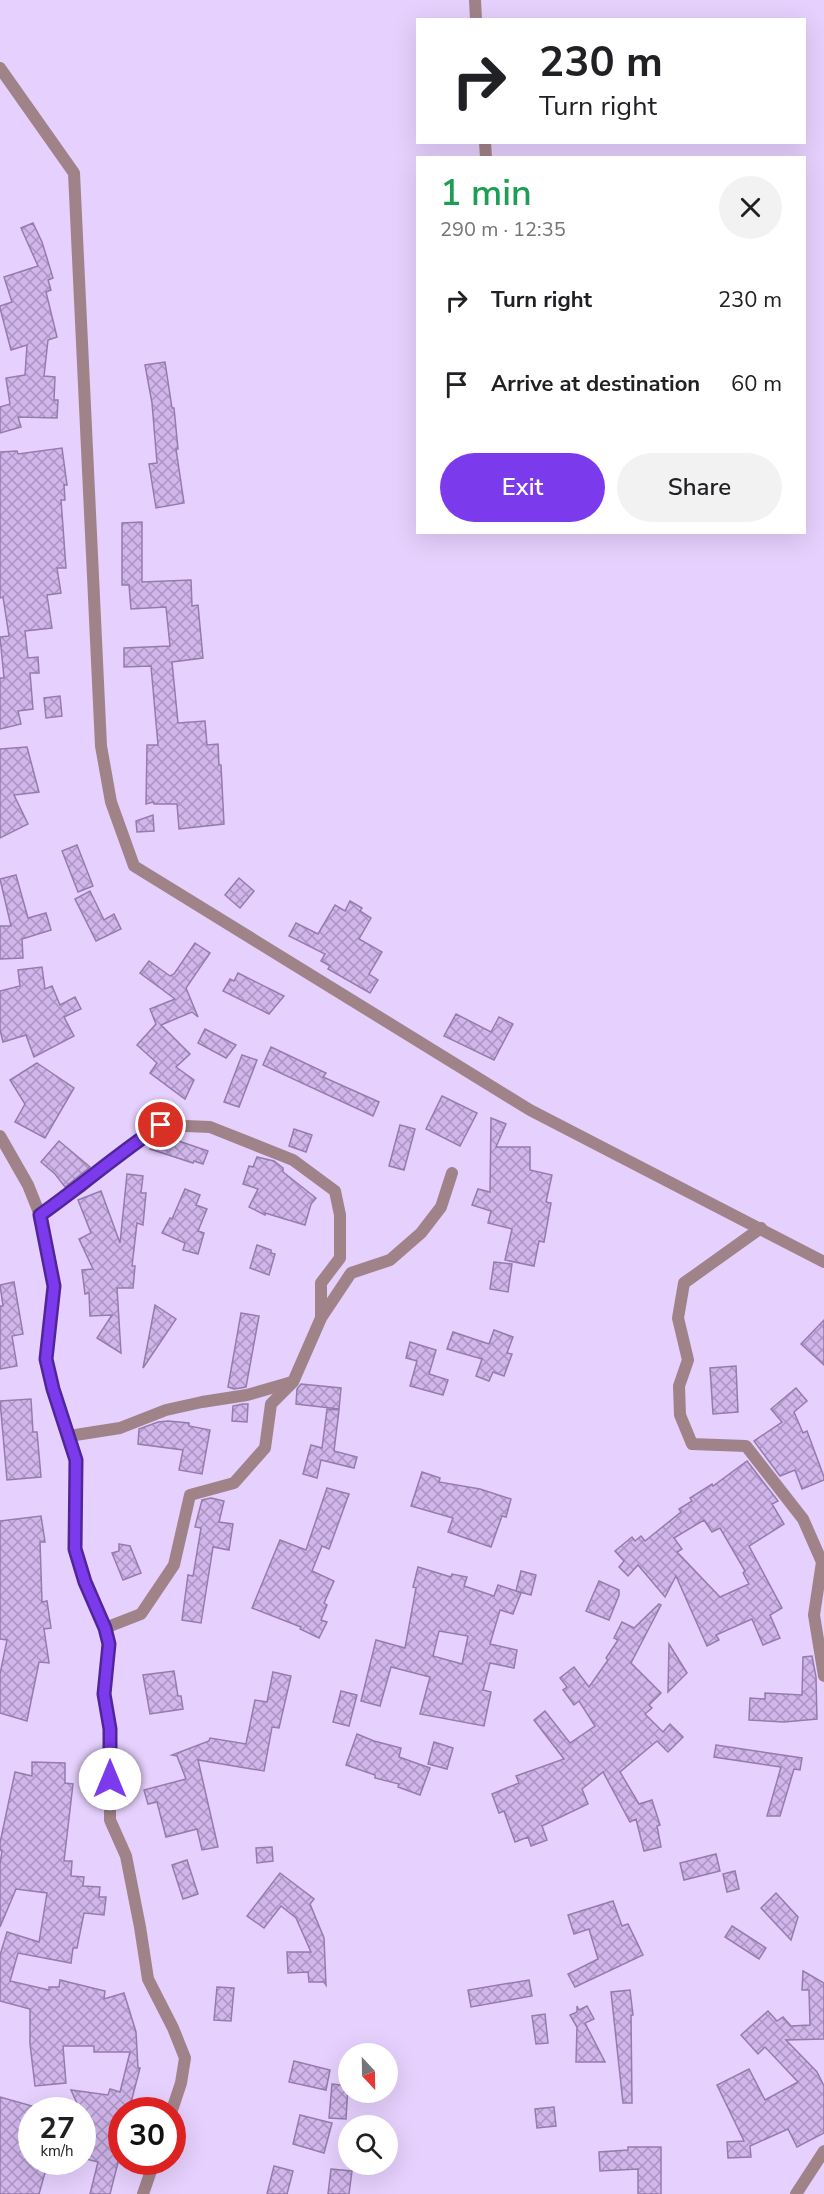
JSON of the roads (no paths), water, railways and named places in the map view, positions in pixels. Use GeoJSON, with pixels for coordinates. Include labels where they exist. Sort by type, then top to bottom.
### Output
{"type":"FeatureCollection","features":[{"type":"Feature","properties":{"kind":"street"},"geometry":{"type":"LineString","coordinates":[[475,0],[476,18]]}},
{"type":"Feature","properties":{"kind":"street"},"geometry":{"type":"LineString","coordinates":[[0,68],[74,172],[101,746],[111,802],[134,866],[530,1110],[824,1262]]}},
{"type":"Feature","properties":{"kind":"street"},"geometry":{"type":"LineString","coordinates":[[40,1215],[82,1186],[124,1150],[161,1125],[210,1127],[293,1160],[335,1191],[340,1215],[340,1258],[321,1283],[321,1318]]}},
{"type":"Feature","properties":{"kind":"street"},"geometry":{"type":"LineString","coordinates":[[0,1136],[28,1185],[40,1215],[54,1286],[46,1359],[53,1389],[76,1460],[75,1549],[109,1644],[104,1694],[110,1729],[110,1820],[126,1856],[148,1979],[173,2028],[185,2058],[182,2083],[177,2097]]}},
{"type":"Feature","properties":{"kind":"street"},"geometry":{"type":"LineString","coordinates":[[105,1628],[141,1614],[174,1565],[190,1495],[234,1483],[265,1448],[271,1404],[293,1382],[321,1318],[351,1273],[390,1260],[421,1233],[441,1208],[452,1173]]}},
{"type":"Feature","properties":{"kind":"street"},"geometry":{"type":"LineString","coordinates":[[760,1228],[684,1283],[678,1318],[688,1360],[679,1386],[680,1415],[692,1444],[746,1446],[804,1519],[822,1562],[814,1615],[824,1676]]}},
{"type":"Feature","properties":{"kind":"street"},"geometry":{"type":"LineString","coordinates":[[69,1436],[120,1428],[166,1410],[247,1395],[293,1382]]}},
{"type":"Feature","properties":{"kind":"street"},"geometry":{"type":"LineString","coordinates":[[796,2194],[824,2151]]}},
{"type":"Feature","properties":{"kind":"street"},"geometry":{"type":"LineString","coordinates":[[142,2194],[149,2175]]}}]}
